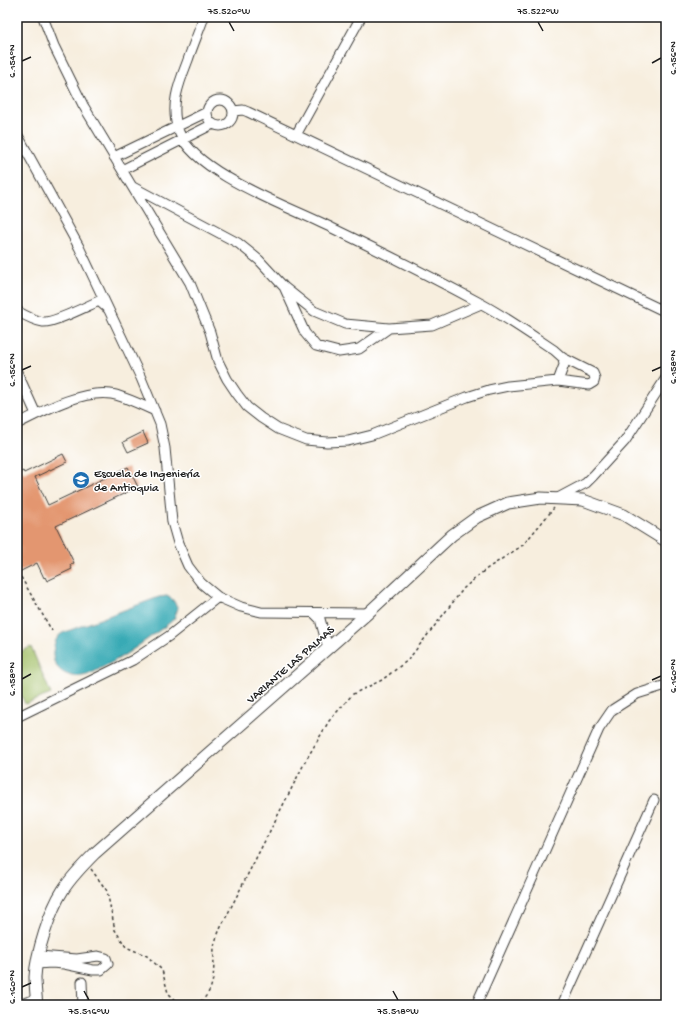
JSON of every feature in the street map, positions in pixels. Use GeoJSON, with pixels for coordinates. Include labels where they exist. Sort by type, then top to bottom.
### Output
{"type":"FeatureCollection","features":[{"type":"Feature","properties":{"kind":"main road","name":"VARIANTE LAS PALMAS"},"geometry":{"type":"LineString","coordinates":[[36,1002],[35,976],[38,960],[53,911],[62,891],[74,874],[328,648],[452,535],[476,517],[508,503],[541,498],[583,500],[624,515],[666,541]]}},
{"type":"Feature","properties":{"kind":"street"},"geometry":{"type":"LineString","coordinates":[[43,17],[68,76],[114,157],[190,283],[202,310],[218,361],[227,379],[247,407],[261,418],[283,431],[306,440],[327,442],[348,441],[372,435],[467,397],[489,390],[508,386],[558,381],[589,385],[594,382],[595,380],[592,373],[563,358],[554,350],[481,304],[326,224],[262,196],[200,160],[188,149],[176,126],[174,108],[176,92],[204,17]]}},
{"type":"Feature","properties":{"kind":"street"},"geometry":{"type":"LineString","coordinates":[[296,135],[360,17]]}},
{"type":"Feature","properties":{"kind":"street"},"geometry":{"type":"LineString","coordinates":[[220,100],[229,103],[233,111],[227,124],[218,126],[213,124],[208,119],[207,112],[211,103],[220,100]]}},
{"type":"Feature","properties":{"kind":"street"},"geometry":{"type":"LineString","coordinates":[[233,111],[243,110],[248,112],[666,312]]}},
{"type":"Feature","properties":{"kind":"street"},"geometry":{"type":"LineString","coordinates":[[114,157],[207,112]]}},
{"type":"Feature","properties":{"kind":"street"},"geometry":{"type":"LineString","coordinates":[[122,170],[213,124]]}},
{"type":"Feature","properties":{"kind":"street"},"geometry":{"type":"LineString","coordinates":[[17,134],[79,247],[110,310],[160,424],[172,522],[178,543],[188,566],[201,583],[218,597],[241,607],[261,612],[368,612]]}},
{"type":"Feature","properties":{"kind":"street"},"geometry":{"type":"LineString","coordinates":[[133,187],[238,243],[259,260],[284,287],[314,311],[345,324],[389,328],[432,325],[481,304]]}},
{"type":"Feature","properties":{"kind":"street"},"geometry":{"type":"LineString","coordinates":[[284,287],[305,334],[316,346],[339,352],[359,349],[389,328]]}},
{"type":"Feature","properties":{"kind":"street"},"geometry":{"type":"LineString","coordinates":[[17,311],[43,322],[58,319],[99,301],[110,310]]}},
{"type":"Feature","properties":{"kind":"street"},"geometry":{"type":"LineString","coordinates":[[558,381],[564,365],[563,358]]}},
{"type":"Feature","properties":{"kind":"street"},"geometry":{"type":"LineString","coordinates":[[17,372],[36,414]]}},
{"type":"Feature","properties":{"kind":"street"},"geometry":{"type":"LineString","coordinates":[[559,499],[586,483],[625,441],[666,378]]}},
{"type":"Feature","properties":{"kind":"street"},"geometry":{"type":"LineString","coordinates":[[17,424],[36,414],[72,399],[92,394],[112,394],[154,411]]}},
{"type":"Feature","properties":{"kind":"street"},"geometry":{"type":"LineString","coordinates":[[583,500],[586,483]]}},
{"type":"Feature","properties":{"kind":"street"},"geometry":{"type":"LineString","coordinates":[[17,717],[133,660],[169,636],[218,597]]}},
{"type":"Feature","properties":{"kind":"street"},"geometry":{"type":"LineString","coordinates":[[314,613],[320,619],[328,648]]}},
{"type":"Feature","properties":{"kind":"street"},"geometry":{"type":"LineString","coordinates":[[476,1005],[599,729],[612,710],[637,694],[666,685]]}},
{"type":"Feature","properties":{"kind":"street"},"geometry":{"type":"LineString","coordinates":[[562,1005],[654,800]]}},
{"type":"Feature","properties":{"kind":"street"},"geometry":{"type":"LineString","coordinates":[[98,956],[106,958],[108,964],[100,970],[93,970],[38,960],[78,959],[98,956]]}},
{"type":"Feature","properties":{"kind":"street"},"geometry":{"type":"LineString","coordinates":[[82,982],[83,1005]]}},
{"type":"Feature","properties":{"kind":"street"},"geometry":{"type":"LineString","coordinates":[[18,1005],[36,1002]]}},
{"type":"Feature","properties":{"kind":"path"},"geometry":{"type":"LineString","coordinates":[[195,1005],[208,995],[214,978],[214,946],[220,929],[303,767],[329,721],[353,694],[382,680],[408,660],[464,588],[485,570],[523,545],[559,499]]}},
{"type":"Feature","properties":{"kind":"path"},"geometry":{"type":"LineString","coordinates":[[18,572],[52,631]]}},
{"type":"Feature","properties":{"kind":"path"},"geometry":{"type":"LineString","coordinates":[[86,862],[107,891],[115,930],[126,947],[147,956],[162,970],[168,993],[181,1005]]}},
{"type":"Feature","properties":{"kind":"green space"},"geometry":{"type":"Polygon","coordinates":[[[31,647],[51,694],[25,704],[17,685],[17,653],[31,647]]]}},
{"type":"Feature","properties":{"kind":"water"},"geometry":{"type":"Polygon","coordinates":[[[167,596],[173,600],[178,608],[174,619],[144,642],[120,658],[87,675],[69,675],[59,669],[53,659],[53,652],[55,643],[62,633],[159,597],[167,596]]]}},
{"type":"Feature","properties":{"kind":"building"},"geometry":{"type":"Polygon","coordinates":[[[143,432],[148,443],[128,452],[123,442],[143,432]]]}},
{"type":"Feature","properties":{"kind":"building"},"geometry":{"type":"Polygon","coordinates":[[[63,454],[67,462],[35,477],[48,505],[128,467],[138,487],[56,526],[74,563],[70,565],[72,569],[47,581],[37,563],[17,573],[17,474],[23,471],[24,473],[63,454]]]}},
{"type":"Feature","properties":{"kind":"place","name":"Escuela de Ingeniería de Antioquia"},"geometry":{"type":"Point","coordinates":[81,480]}}]}
